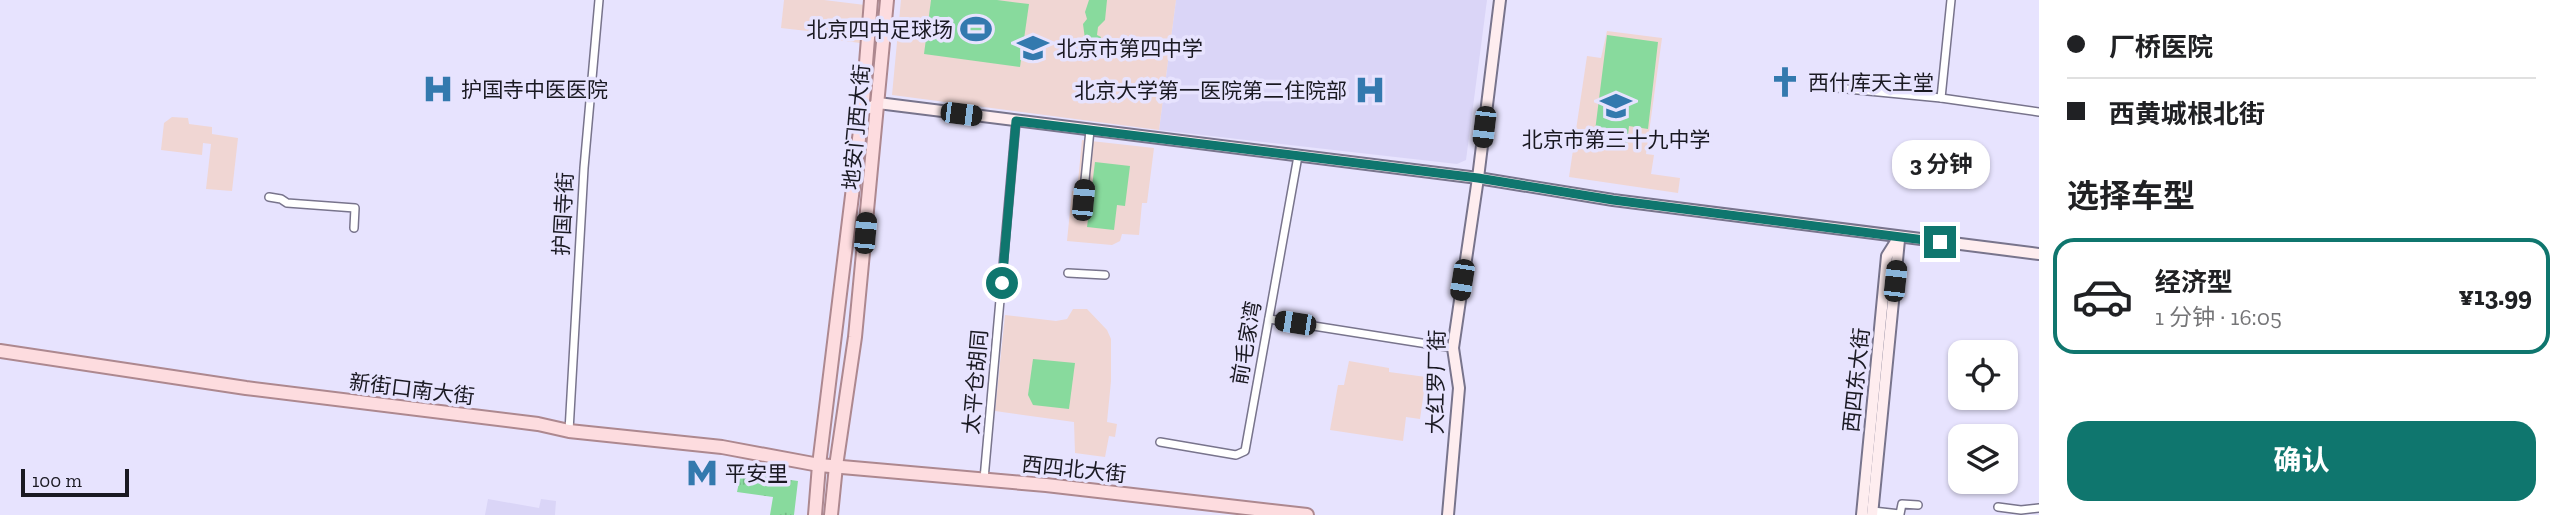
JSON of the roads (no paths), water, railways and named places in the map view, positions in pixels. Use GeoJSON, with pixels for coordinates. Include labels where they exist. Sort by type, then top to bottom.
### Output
{"type":"FeatureCollection","features":[{"type":"Feature","properties":{"kind":"main road","name":"地安门西大街"},"geometry":{"type":"LineString","coordinates":[[815,515],[862,114],[871,0]]}},
{"type":"Feature","properties":{"kind":"main road","name":"地安门西大街"},"geometry":{"type":"LineString","coordinates":[[831,515],[855,337],[887,0]]}},
{"type":"Feature","properties":{"kind":"main road","name":"新街口南大街"},"geometry":{"type":"LineString","coordinates":[[0,351],[246,388],[538,424],[569,431],[722,447],[836,466]]}},
{"type":"Feature","properties":{"kind":"main road","name":"西四北大街"},"geometry":{"type":"LineString","coordinates":[[836,466],[984,479],[1307,515]]}},
{"type":"Feature","properties":{"kind":"street","name":"护国寺街"},"geometry":{"type":"LineString","coordinates":[[569,431],[583,168],[599,0]]}},
{"type":"Feature","properties":{"kind":"street","name":"大红罗厂街"},"geometry":{"type":"LineString","coordinates":[[1448,515],[1459,388],[1453,348],[1500,0]]}},
{"type":"Feature","properties":{"kind":"street"},"geometry":{"type":"LineString","coordinates":[[1941,98],[1951,0]]}},
{"type":"Feature","properties":{"kind":"street"},"geometry":{"type":"LineString","coordinates":[[1837,88],[1941,98],[2039,112]]}},
{"type":"Feature","properties":{"kind":"street"},"geometry":{"type":"LineString","coordinates":[[862,114],[877,103],[1478,178],[1613,200],[2039,254]]}},
{"type":"Feature","properties":{"kind":"street","name":"太平仓胡同"},"geometry":{"type":"LineString","coordinates":[[984,479],[1016,121]]}},
{"type":"Feature","properties":{"kind":"street"},"geometry":{"type":"LineString","coordinates":[[1083,200],[1090,130]]}},
{"type":"Feature","properties":{"kind":"street","name":"前毛家湾"},"geometry":{"type":"LineString","coordinates":[[1160,442],[1236,455],[1244,451],[1298,156]]}},
{"type":"Feature","properties":{"kind":"street"},"geometry":{"type":"LineString","coordinates":[[269,197],[287,203],[355,208],[354,228]]}},
{"type":"Feature","properties":{"kind":"street","name":"西四东大街"},"geometry":{"type":"LineString","coordinates":[[1869,514],[1887,256],[1899,237]]}},
{"type":"Feature","properties":{"kind":"street"},"geometry":{"type":"LineString","coordinates":[[1068,273],[1105,275]]}},
{"type":"Feature","properties":{"kind":"street"},"geometry":{"type":"LineString","coordinates":[[1269,319],[1453,348]]}},
{"type":"Feature","properties":{"kind":"street"},"geometry":{"type":"LineString","coordinates":[[1869,514],[1900,514],[1902,504],[1919,505]]}},
{"type":"Feature","properties":{"kind":"street"},"geometry":{"type":"LineString","coordinates":[[1998,507],[2021,510],[2039,508]]}},
{"type":"Feature","properties":{"kind":"place","name":"北京四中足球场"},"geometry":{"type":"Point","coordinates":[976,29]}},
{"type":"Feature","properties":{"kind":"place","name":"北京市第四中学"},"geometry":{"type":"Point","coordinates":[1033,48]}},
{"type":"Feature","properties":{"kind":"place","name":"西什库天主堂"},"geometry":{"type":"Point","coordinates":[1785,82]}},
{"type":"Feature","properties":{"kind":"place","name":"护国寺中医医院"},"geometry":{"type":"Point","coordinates":[438,89]}},
{"type":"Feature","properties":{"kind":"place","name":"北京大学第一医院第二住院部"},"geometry":{"type":"Point","coordinates":[1370,90]}},
{"type":"Feature","properties":{"kind":"place","name":"北京市第三十九中学"},"geometry":{"type":"Point","coordinates":[1616,106]}},
{"type":"Feature","properties":{"kind":"place","name":"平安里"},"geometry":{"type":"Point","coordinates":[702,473]}}]}
